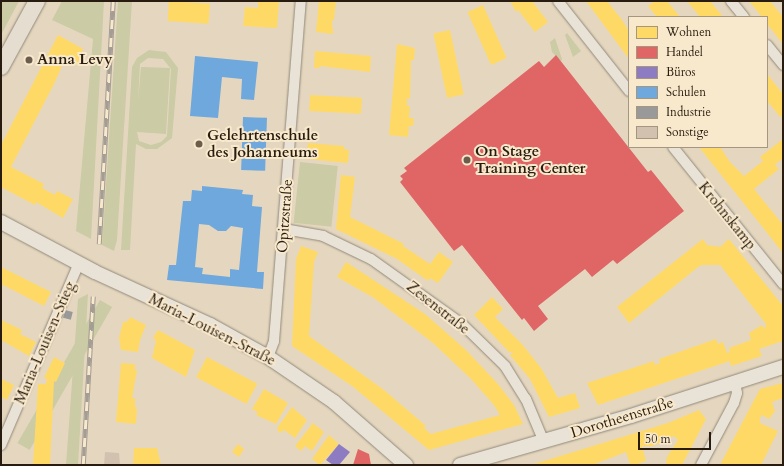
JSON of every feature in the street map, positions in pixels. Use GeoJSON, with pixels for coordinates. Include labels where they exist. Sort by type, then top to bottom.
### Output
{"type":"FeatureCollection","features":[{"type":"Feature","properties":{"kind":"main road"},"geometry":{"type":"LineString","coordinates":[[1,66],[37,1]]}},
{"type":"Feature","properties":{"kind":"main road","name":"Maria-Louisen-Straße"},"geometry":{"type":"LineString","coordinates":[[1,222],[79,263],[210,326],[268,357],[334,402],[406,465]]}},
{"type":"Feature","properties":{"kind":"main road","name":"Dorotheenstraße"},"geometry":{"type":"LineString","coordinates":[[460,465],[476,462],[544,442],[783,367]]}},
{"type":"Feature","properties":{"kind":"street","name":"Opitzstraße"},"geometry":{"type":"LineString","coordinates":[[268,357],[274,341],[301,1]]}},
{"type":"Feature","properties":{"kind":"street"},"geometry":{"type":"LineString","coordinates":[[558,1],[628,90]]}},
{"type":"Feature","properties":{"kind":"street"},"geometry":{"type":"LineString","coordinates":[[731,1],[743,16]]}},
{"type":"Feature","properties":{"kind":"street"},"geometry":{"type":"LineString","coordinates":[[768,46],[783,65]]}},
{"type":"Feature","properties":{"kind":"street","name":"Krohnskamp"},"geometry":{"type":"LineString","coordinates":[[674,148],[783,284]]}},
{"type":"Feature","properties":{"kind":"street","name":"Zesenstraße"},"geometry":{"type":"LineString","coordinates":[[284,229],[323,236],[371,259],[462,324],[505,366],[526,399],[544,442]]}},
{"type":"Feature","properties":{"kind":"street","name":"Maria-Louisen-Stieg"},"geometry":{"type":"LineString","coordinates":[[1,445],[79,263]]}},
{"type":"Feature","properties":{"kind":"street"},"geometry":{"type":"LineString","coordinates":[[701,465],[734,403],[737,393],[735,383]]}},
{"type":"Feature","properties":{"kind":"green space"},"geometry":{"type":"Polygon","coordinates":[[[1,1],[19,1],[1,35],[1,1]]]}},
{"type":"Feature","properties":{"kind":"green space"},"geometry":{"type":"Polygon","coordinates":[[[62,1],[104,1],[91,239],[76,231],[93,39],[52,20],[62,1]]]}},
{"type":"Feature","properties":{"kind":"green space"},"geometry":{"type":"Polygon","coordinates":[[[118,1],[132,1],[117,240],[114,251],[102,245],[118,1]]]}},
{"type":"Feature","properties":{"kind":"green space"},"geometry":{"type":"Polygon","coordinates":[[[567,33],[581,51],[573,57],[565,35],[567,33]]]}},
{"type":"Feature","properties":{"kind":"green space"},"geometry":{"type":"Polygon","coordinates":[[[555,38],[562,59],[561,62],[552,52],[550,42],[555,38]]]}},
{"type":"Feature","properties":{"kind":"green space"},"geometry":{"type":"Polygon","coordinates":[[[149,50],[166,52],[178,68],[172,138],[157,149],[146,149],[136,144],[130,250],[121,250],[132,67],[137,58],[149,50]],[[148,58],[140,64],[138,102],[141,67],[170,68],[166,134],[137,132],[139,141],[151,145],[161,142],[167,136],[171,69],[163,59],[148,58]]]}},
{"type":"Feature","properties":{"kind":"green space"},"geometry":{"type":"Polygon","coordinates":[[[300,162],[338,166],[331,227],[294,223],[300,162]]]}},
{"type":"Feature","properties":{"kind":"green space"},"geometry":{"type":"Polygon","coordinates":[[[88,294],[78,465],[66,465],[78,299],[88,294]]]}},
{"type":"Feature","properties":{"kind":"green space"},"geometry":{"type":"Polygon","coordinates":[[[100,300],[112,307],[30,450],[18,443],[100,300]]]}},
{"type":"Feature","properties":{"kind":"building: Wohnen"},"geometry":{"type":"Polygon","coordinates":[[[169,1],[210,4],[209,24],[168,21],[169,1]]]}},
{"type":"Feature","properties":{"kind":"building: Wohnen"},"geometry":{"type":"Polygon","coordinates":[[[258,1],[279,1],[277,28],[243,26],[245,7],[258,8],[258,1]]]}},
{"type":"Feature","properties":{"kind":"building: Wohnen"},"geometry":{"type":"Polygon","coordinates":[[[319,1],[336,1],[334,20],[332,20],[333,34],[316,32],[319,1]]]}},
{"type":"Feature","properties":{"kind":"building: Wohnen"},"geometry":{"type":"Polygon","coordinates":[[[510,1],[532,1],[548,22],[535,32],[518,10],[516,12],[510,1]]]}},
{"type":"Feature","properties":{"kind":"building: Wohnen"},"geometry":{"type":"Polygon","coordinates":[[[586,1],[607,1],[622,20],[628,29],[628,58],[586,1]]]}},
{"type":"Feature","properties":{"kind":"building: Wohnen"},"geometry":{"type":"Polygon","coordinates":[[[655,1],[667,1],[679,16],[656,16],[648,6],[655,1]]]}},
{"type":"Feature","properties":{"kind":"building: Wohnen"},"geometry":{"type":"Polygon","coordinates":[[[687,1],[710,1],[722,16],[699,16],[687,1]]]}},
{"type":"Feature","properties":{"kind":"building: Wohnen"},"geometry":{"type":"Polygon","coordinates":[[[749,1],[770,1],[783,17],[783,44],[768,25],[768,16],[761,16],[749,1]]]}},
{"type":"Feature","properties":{"kind":"building: Wohnen"},"geometry":{"type":"Polygon","coordinates":[[[483,5],[507,58],[491,65],[467,12],[483,5]]]}},
{"type":"Feature","properties":{"kind":"building: Wohnen"},"geometry":{"type":"Polygon","coordinates":[[[450,30],[464,95],[447,98],[433,34],[450,30]]]}},
{"type":"Feature","properties":{"kind":"building: Wohnen"},"geometry":{"type":"Polygon","coordinates":[[[58,35],[83,49],[81,54],[84,56],[79,66],[63,57],[61,68],[55,82],[11,167],[44,184],[42,188],[55,195],[57,191],[73,199],[63,218],[36,202],[35,205],[1,187],[1,145],[58,35]]]}},
{"type":"Feature","properties":{"kind":"building: Wohnen"},"geometry":{"type":"Polygon","coordinates":[[[397,44],[415,48],[414,60],[411,60],[410,99],[407,98],[407,106],[410,106],[409,118],[414,118],[413,126],[409,126],[408,137],[389,135],[397,44]]]}},
{"type":"Feature","properties":{"kind":"building: Wohnen"},"geometry":{"type":"Polygon","coordinates":[[[315,51],[371,56],[370,72],[320,66],[319,68],[314,68],[315,51]]]}},
{"type":"Feature","properties":{"kind":"building: Wohnen"},"geometry":{"type":"Polygon","coordinates":[[[768,75],[783,94],[783,115],[780,117],[769,103],[768,75]]]}},
{"type":"Feature","properties":{"kind":"building: Wohnen"},"geometry":{"type":"Polygon","coordinates":[[[310,95],[362,98],[361,114],[309,111],[310,95]]]}},
{"type":"Feature","properties":{"kind":"building: Wohnen"},"geometry":{"type":"Polygon","coordinates":[[[783,139],[783,158],[775,165],[779,169],[754,189],[783,225],[783,253],[700,148],[721,148],[730,162],[744,176],[763,161],[760,157],[783,139]]]}},
{"type":"Feature","properties":{"kind":"building: Wohnen"},"geometry":{"type":"Polygon","coordinates":[[[308,143],[344,146],[344,149],[349,150],[348,163],[306,159],[308,143]]]}},
{"type":"Feature","properties":{"kind":"building: Wohnen"},"geometry":{"type":"Polygon","coordinates":[[[341,175],[355,177],[350,217],[404,244],[403,246],[430,264],[439,252],[453,262],[438,283],[430,278],[428,281],[397,259],[336,229],[341,175]]]}},
{"type":"Feature","properties":{"kind":"building: Wohnen"},"geometry":{"type":"Polygon","coordinates":[[[703,239],[707,245],[720,247],[729,239],[783,306],[783,341],[759,349],[762,356],[731,366],[730,361],[598,405],[587,383],[654,361],[655,365],[660,363],[659,359],[716,339],[718,344],[723,342],[727,353],[730,352],[729,348],[751,340],[749,333],[762,325],[765,329],[766,324],[720,265],[702,265],[698,267],[629,323],[617,307],[703,239]]]}},
{"type":"Feature","properties":{"kind":"building: Wohnen"},"geometry":{"type":"Polygon","coordinates":[[[301,246],[318,252],[314,262],[309,336],[384,390],[426,426],[424,428],[431,434],[500,415],[494,405],[471,379],[433,343],[374,298],[337,277],[346,262],[425,314],[466,350],[498,384],[514,405],[523,424],[429,450],[352,386],[292,346],[296,259],[301,246]]]}},
{"type":"Feature","properties":{"kind":"building: Wohnen"},"geometry":{"type":"Polygon","coordinates":[[[1,267],[51,292],[44,306],[1,284],[1,267]]]}},
{"type":"Feature","properties":{"kind":"building: Wohnen"},"geometry":{"type":"Polygon","coordinates":[[[492,297],[503,309],[495,317],[522,344],[541,368],[558,398],[575,393],[580,408],[549,417],[530,379],[510,355],[513,352],[509,352],[474,315],[492,297]]]}},
{"type":"Feature","properties":{"kind":"building: Wohnen"},"geometry":{"type":"Polygon","coordinates":[[[130,317],[146,325],[140,340],[138,352],[121,350],[119,338],[123,322],[128,321],[130,317]]]}},
{"type":"Feature","properties":{"kind":"building: Wohnen"},"geometry":{"type":"Polygon","coordinates":[[[1,320],[22,330],[20,334],[36,342],[29,356],[1,340],[1,320]]]}},
{"type":"Feature","properties":{"kind":"building: Wohnen"},"geometry":{"type":"Polygon","coordinates":[[[158,330],[195,350],[186,377],[152,358],[156,340],[153,338],[158,330]]]}},
{"type":"Feature","properties":{"kind":"building: Wohnen"},"geometry":{"type":"Polygon","coordinates":[[[54,357],[65,363],[56,382],[54,381],[50,465],[36,465],[33,464],[38,384],[46,384],[47,379],[44,378],[54,357]]]}},
{"type":"Feature","properties":{"kind":"building: Wohnen"},"geometry":{"type":"Polygon","coordinates":[[[207,357],[257,384],[247,404],[196,377],[207,357]]]}},
{"type":"Feature","properties":{"kind":"building: Wohnen"},"geometry":{"type":"Polygon","coordinates":[[[121,363],[135,364],[135,370],[137,370],[132,398],[135,398],[135,407],[137,408],[136,424],[116,422],[121,363]]]}},
{"type":"Feature","properties":{"kind":"building: Wohnen"},"geometry":{"type":"Polygon","coordinates":[[[1,379],[14,385],[7,400],[1,397],[1,379]]]}},
{"type":"Feature","properties":{"kind":"building: Wohnen"},"geometry":{"type":"Polygon","coordinates":[[[783,383],[783,398],[772,402],[775,411],[769,419],[762,415],[760,418],[760,423],[778,431],[761,465],[720,465],[760,389],[783,383]]]}},
{"type":"Feature","properties":{"kind":"building: Wohnen"},"geometry":{"type":"Polygon","coordinates":[[[264,389],[288,403],[276,424],[256,415],[258,412],[252,409],[264,389]]]}},
{"type":"Feature","properties":{"kind":"building: Wohnen"},"geometry":{"type":"Polygon","coordinates":[[[292,407],[307,420],[295,438],[284,430],[279,433],[277,428],[292,407]]]}},
{"type":"Feature","properties":{"kind":"building: Wohnen"},"geometry":{"type":"Polygon","coordinates":[[[699,410],[706,419],[682,465],[666,465],[667,457],[678,440],[674,436],[653,446],[642,446],[646,461],[635,465],[630,464],[626,452],[592,465],[531,465],[668,423],[699,410]]]}},
{"type":"Feature","properties":{"kind":"building: Wohnen"},"geometry":{"type":"Polygon","coordinates":[[[313,423],[324,432],[312,451],[305,446],[301,451],[295,446],[313,423]]]}},
{"type":"Feature","properties":{"kind":"building: Wohnen"},"geometry":{"type":"Polygon","coordinates":[[[329,435],[339,444],[320,465],[312,459],[329,435]]]}},
{"type":"Feature","properties":{"kind":"building: Wohnen"},"geometry":{"type":"Polygon","coordinates":[[[238,444],[244,449],[239,457],[232,452],[238,444]]]}},
{"type":"Feature","properties":{"kind":"building: Wohnen"},"geometry":{"type":"Polygon","coordinates":[[[134,448],[157,448],[161,465],[133,465],[134,448]]]}},
{"type":"Feature","properties":{"kind":"building: Handel"},"geometry":{"type":"Polygon","coordinates":[[[556,55],[628,148],[648,172],[651,170],[684,211],[617,264],[613,260],[592,277],[585,269],[538,306],[548,319],[534,331],[524,318],[522,320],[462,245],[454,251],[400,182],[403,179],[400,176],[407,171],[404,168],[539,61],[544,67],[556,55]]]}},
{"type":"Feature","properties":{"kind":"building: Handel"},"geometry":{"type":"Polygon","coordinates":[[[358,449],[369,454],[371,465],[353,465],[358,449]]]}},
{"type":"Feature","properties":{"kind":"building: Büros"},"geometry":{"type":"Polygon","coordinates":[[[339,444],[350,452],[339,465],[333,465],[326,460],[339,444]]]}},
{"type":"Feature","properties":{"kind":"building: Schulen"},"geometry":{"type":"Polygon","coordinates":[[[195,56],[258,62],[254,100],[241,99],[242,79],[222,77],[218,118],[190,116],[195,56]]]}},
{"type":"Feature","properties":{"kind":"building: Schulen"},"geometry":{"type":"Polygon","coordinates":[[[243,117],[267,118],[265,171],[241,170],[243,117]]]}},
{"type":"Feature","properties":{"kind":"building: Schulen"},"geometry":{"type":"Polygon","coordinates":[[[202,186],[243,190],[242,194],[253,195],[252,206],[262,207],[257,272],[264,272],[263,289],[167,280],[169,265],[176,265],[183,201],[191,201],[192,190],[202,191],[202,186]],[[199,224],[195,267],[203,268],[202,274],[230,277],[230,269],[239,270],[243,228],[231,226],[226,231],[218,231],[209,225],[199,224]]]}},
{"type":"Feature","properties":{"kind":"building: Industrie"},"geometry":{"type":"Polygon","coordinates":[[[65,310],[73,312],[71,320],[63,318],[65,310]]]}},
{"type":"Feature","properties":{"kind":"building: Sonstige"},"geometry":{"type":"Polygon","coordinates":[[[105,452],[119,453],[120,465],[104,465],[105,452]]]}},
{"type":"Feature","properties":{"kind":"railway"},"geometry":{"type":"LineString","coordinates":[[99,244],[113,1]]}},
{"type":"Feature","properties":{"kind":"railway"},"geometry":{"type":"LineString","coordinates":[[83,465],[93,296]]}},
{"type":"Feature","properties":{"kind":"place","name":"Anna Levy"},"geometry":{"type":"Point","coordinates":[29,60]}},
{"type":"Feature","properties":{"kind":"place","name":"Gelehrtenschule des Johanneums"},"geometry":{"type":"Point","coordinates":[199,144]}},
{"type":"Feature","properties":{"kind":"place","name":"On Stage Training Center"},"geometry":{"type":"Point","coordinates":[467,160]}}]}
